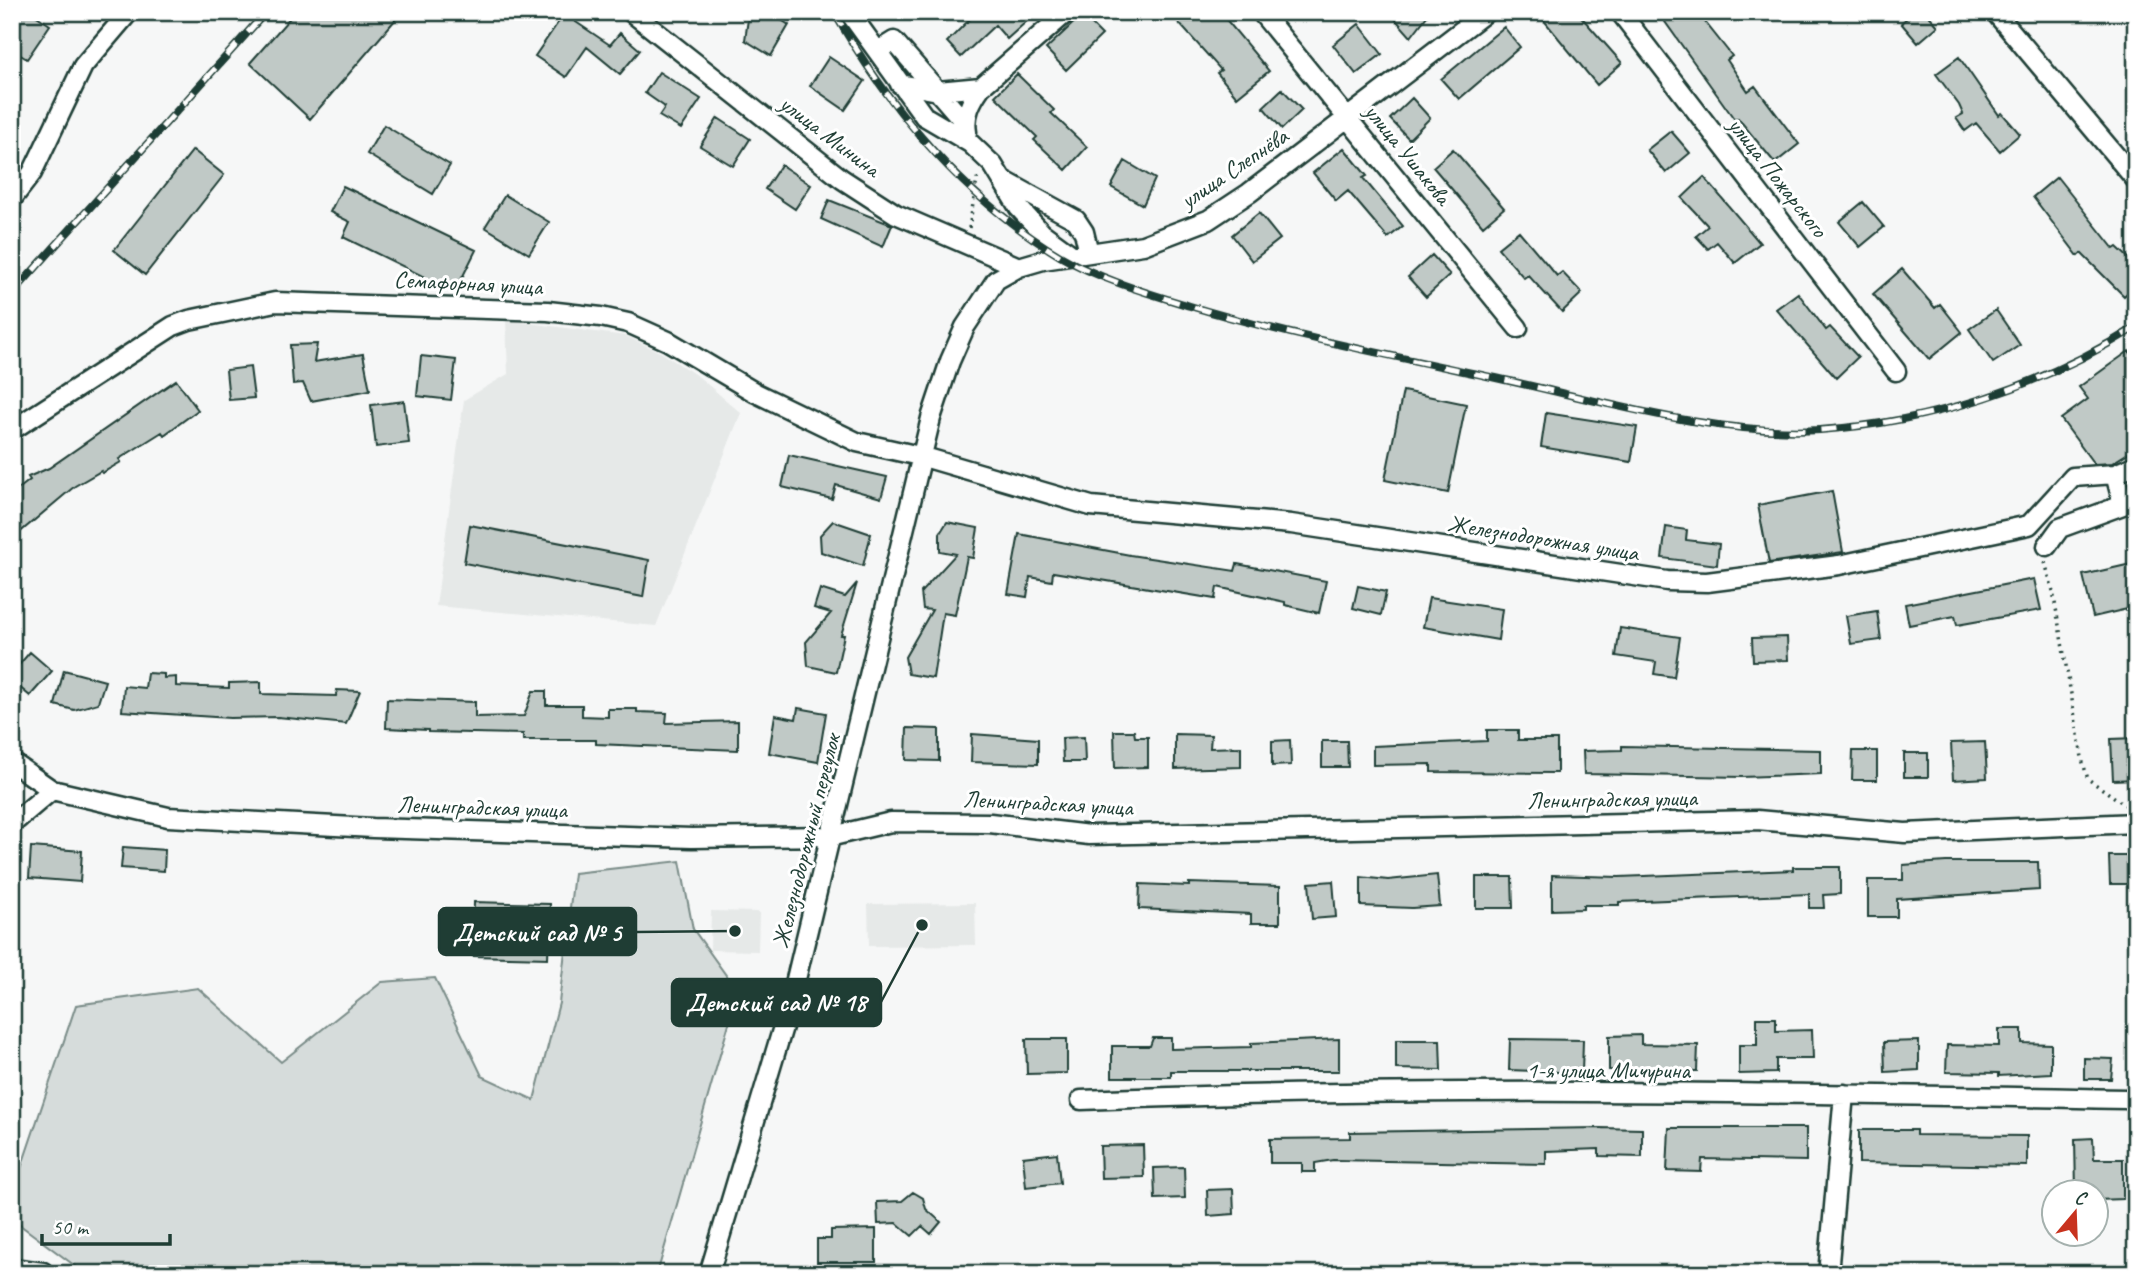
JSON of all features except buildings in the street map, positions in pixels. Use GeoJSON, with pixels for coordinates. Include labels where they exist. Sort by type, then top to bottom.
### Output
{"type":"FeatureCollection","features":[{"type":"Feature","properties":{"kind":"street"},"geometry":{"type":"LineString","coordinates":[[12,199],[32,173],[83,66],[129,12]]}},
{"type":"Feature","properties":{"kind":"street","name":"улица Минина"},"geometry":{"type":"LineString","coordinates":[[631,12],[842,178],[896,214],[1018,267]]}},
{"type":"Feature","properties":{"kind":"street"},"geometry":{"type":"LineString","coordinates":[[849,12],[924,116],[976,149],[1004,181],[1019,208],[1042,233],[1080,254],[1084,232],[1076,220],[1004,181]]}},
{"type":"Feature","properties":{"kind":"street"},"geometry":{"type":"LineString","coordinates":[[966,124],[970,103],[981,87],[1067,12]]}},
{"type":"Feature","properties":{"kind":"street","name":"улица Ушакова"},"geometry":{"type":"LineString","coordinates":[[1261,12],[1518,328]]}},
{"type":"Feature","properties":{"kind":"street","name":"улица Слепнёва"},"geometry":{"type":"LineString","coordinates":[[923,457],[931,418],[950,360],[965,327],[996,280],[1018,267],[1143,245],[1208,220],[1250,193],[1486,12]]}},
{"type":"Feature","properties":{"kind":"street","name":"улица Пожарского"},"geometry":{"type":"LineString","coordinates":[[1620,12],[1896,371]]}},
{"type":"Feature","properties":{"kind":"street"},"geometry":{"type":"LineString","coordinates":[[1995,12],[2136,180]]}},
{"type":"Feature","properties":{"kind":"street"},"geometry":{"type":"LineString","coordinates":[[878,51],[894,41],[966,124],[976,149]]}},
{"type":"Feature","properties":{"kind":"street"},"geometry":{"type":"LineString","coordinates":[[900,84],[938,91],[981,87]]}},
{"type":"Feature","properties":{"kind":"street","name":"Семафорная улица"},"geometry":{"type":"LineString","coordinates":[[12,430],[173,326],[189,320],[275,302],[369,303],[548,311],[628,323],[668,341],[756,393],[857,442],[923,457]]}},
{"type":"Feature","properties":{"kind":"street","name":"Железнодорожная улица"},"geometry":{"type":"LineString","coordinates":[[923,457],[1091,506],[1291,524],[1625,575],[1707,582],[1839,565],[2029,524],[2073,477],[2115,474],[2136,465]]}},
{"type":"Feature","properties":{"kind":"street","name":"Железнодорожный переулок"},"geometry":{"type":"LineString","coordinates":[[709,1274],[791,1000],[923,457]]}},
{"type":"Feature","properties":{"kind":"street"},"geometry":{"type":"LineString","coordinates":[[2047,546],[2060,528],[2123,505],[2115,474]]}},
{"type":"Feature","properties":{"kind":"street","name":"Ленинградская улица"},"geometry":{"type":"LineString","coordinates":[[12,762],[52,790],[182,818],[373,828],[678,838],[833,836],[891,822],[990,823],[1089,835],[1757,820],[1905,833],[2136,823]]}},
{"type":"Feature","properties":{"kind":"street"},"geometry":{"type":"LineString","coordinates":[[12,824],[52,790]]}},
{"type":"Feature","properties":{"kind":"street","name":"1-я улица Мичурина"},"geometry":{"type":"LineString","coordinates":[[1081,1100],[1228,1094],[1844,1094],[2136,1098]]}},
{"type":"Feature","properties":{"kind":"street"},"geometry":{"type":"LineString","coordinates":[[1828,1274],[1844,1094]]}},
{"type":"Feature","properties":{"kind":"street"},"geometry":{"type":"LineString","coordinates":[[12,1268],[43,1272]]}},
{"type":"Feature","properties":{"kind":"path"},"geometry":{"type":"LineString","coordinates":[[967,244],[976,149]]}},
{"type":"Feature","properties":{"kind":"path"},"geometry":{"type":"LineString","coordinates":[[2047,546],[2045,565],[2053,591],[2088,779],[2136,813]]}},
{"type":"Feature","properties":{"kind":"shaded area"},"geometry":{"type":"Polygon","coordinates":[[[506,320],[626,336],[662,353],[699,377],[741,413],[656,626],[436,606],[464,400],[508,374],[506,320]]]}},
{"type":"Feature","properties":{"kind":"shaded area"},"geometry":{"type":"Polygon","coordinates":[[[680,861],[693,929],[738,992],[657,1274],[86,1274],[12,1219],[12,1195],[76,1005],[198,988],[281,1062],[382,982],[435,978],[482,1076],[534,1100],[559,1003],[574,873],[680,861]]]}},
{"type":"Feature","properties":{"kind":"shaded area"},"geometry":{"type":"Polygon","coordinates":[[[975,903],[976,945],[869,946],[868,904],[975,903]]]}},
{"type":"Feature","properties":{"kind":"shaded area"},"geometry":{"type":"Polygon","coordinates":[[[711,911],[759,912],[758,951],[710,950],[711,911]]]}},
{"type":"Feature","properties":{"kind":"railway"},"geometry":{"type":"LineString","coordinates":[[12,294],[266,12]]}},
{"type":"Feature","properties":{"kind":"railway"},"geometry":{"type":"LineString","coordinates":[[834,12],[879,83],[931,149],[960,179],[1024,233],[1075,264],[1124,285],[1228,317],[1304,336],[1657,415],[1739,428],[1820,430],[1903,419],[1984,398],[2062,367],[2136,327]]}},
{"type":"Feature","properties":{"kind":"place","name":"Детский сад № 18"},"geometry":{"type":"Point","coordinates":[922,925]}},
{"type":"Feature","properties":{"kind":"place","name":"Детский сад № 5"},"geometry":{"type":"Point","coordinates":[735,931]}}]}
